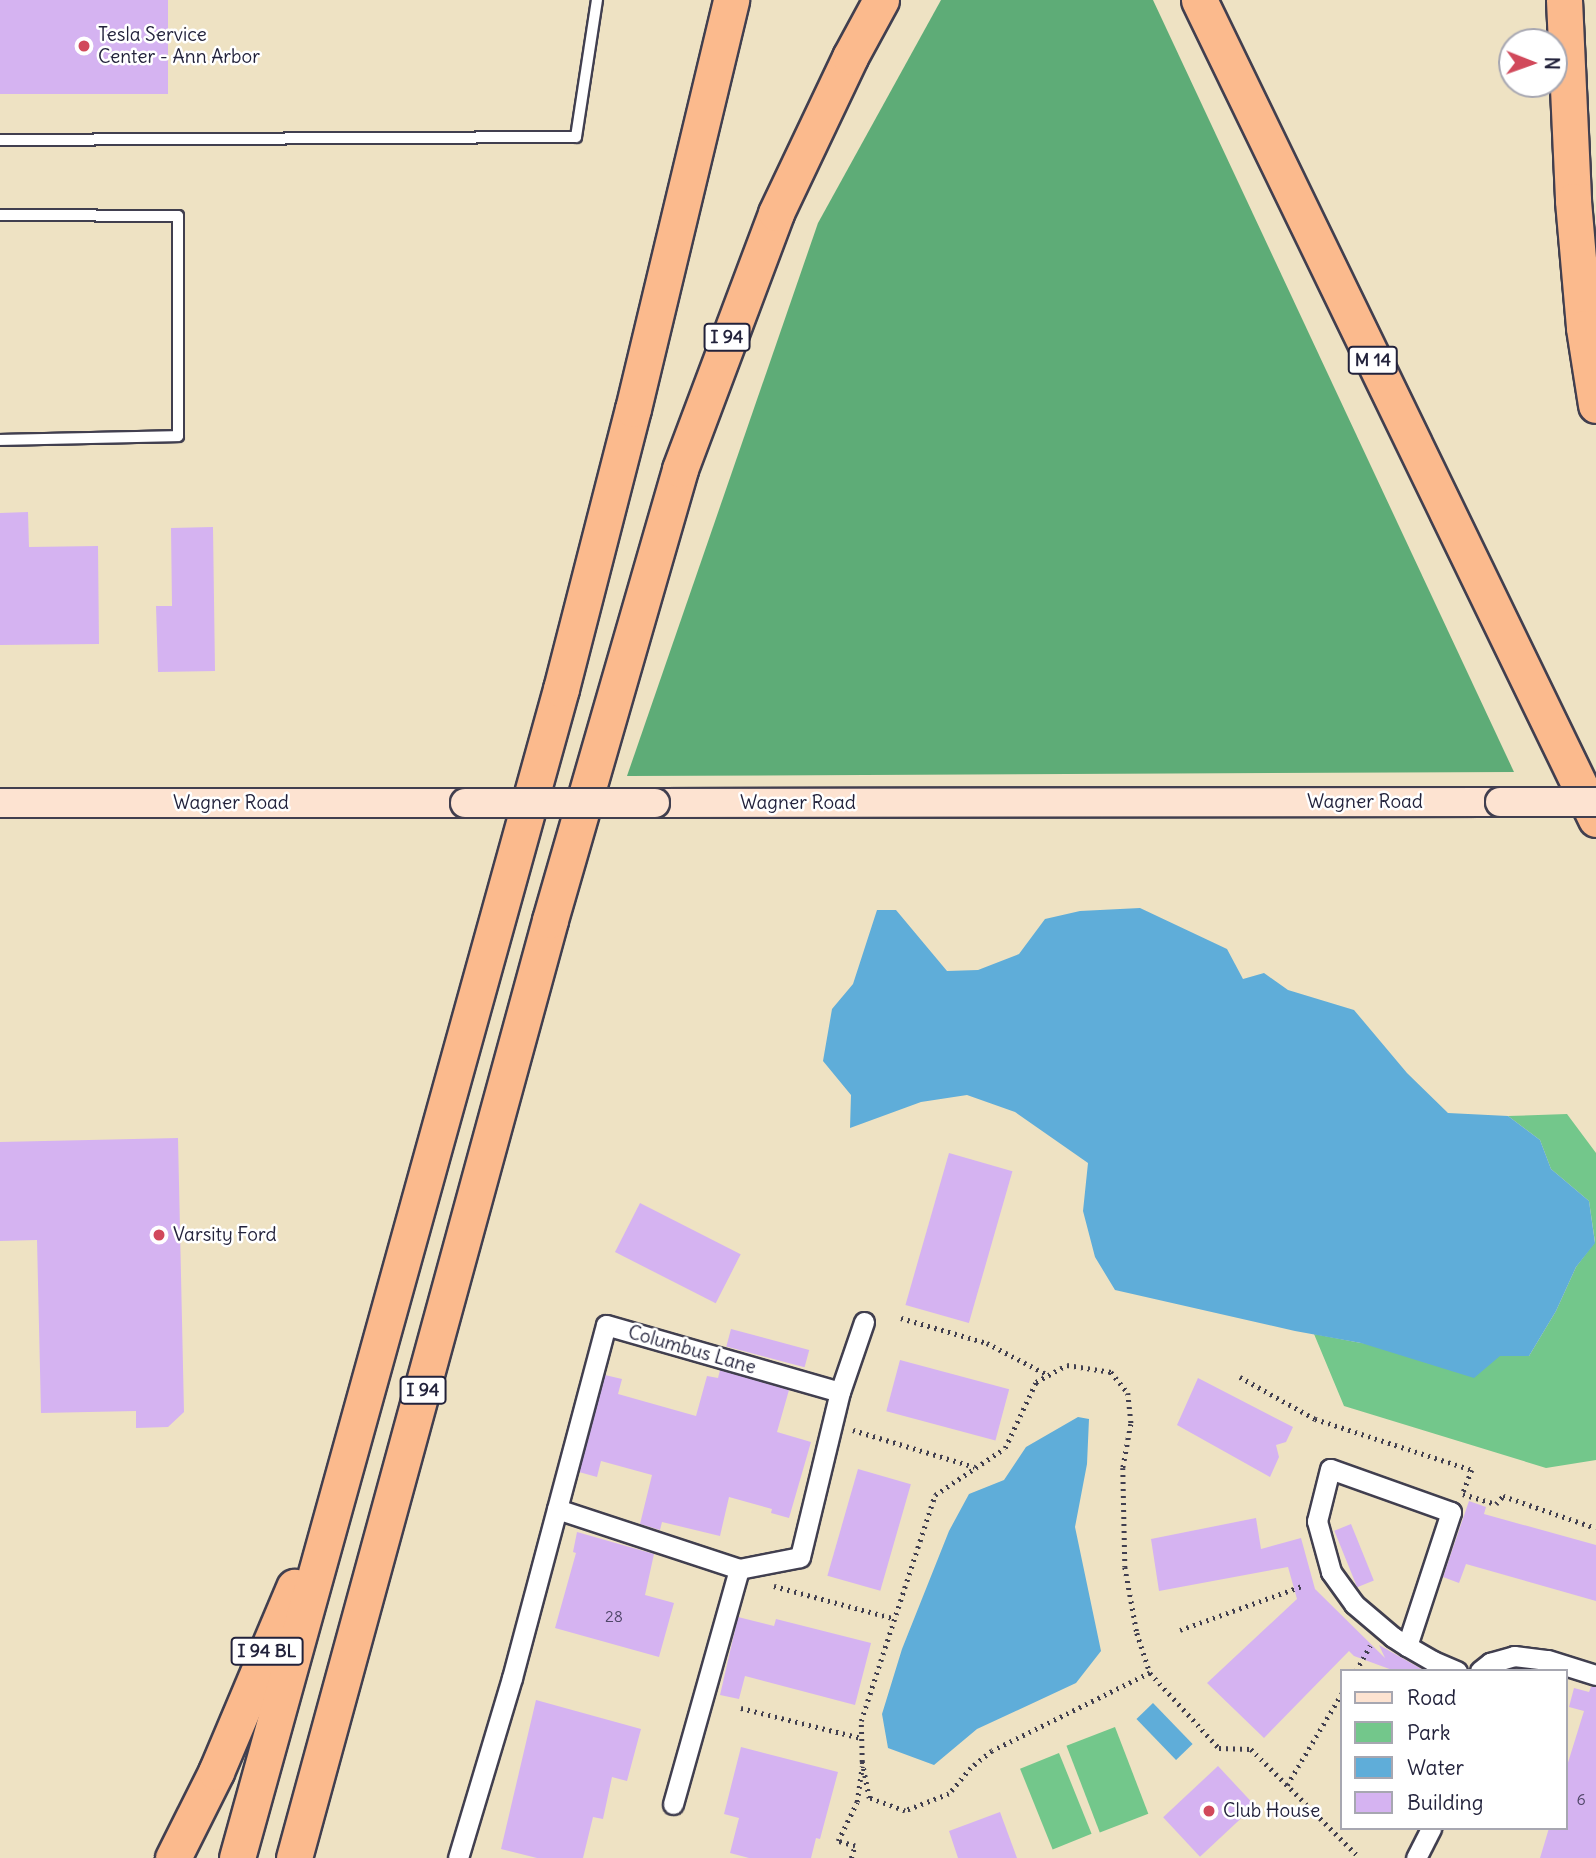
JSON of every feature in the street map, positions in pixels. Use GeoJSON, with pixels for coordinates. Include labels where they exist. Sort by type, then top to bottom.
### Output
{"type":"FeatureCollection","features":[{"type":"Feature","properties":{"kind":"highway","name":"I 94"},"geometry":{"type":"LineString","coordinates":[[237,1858],[355,1441],[575,636],[634,409],[731,0]]}},
{"type":"Feature","properties":{"kind":"highway","name":"I 94"},"geometry":{"type":"LineString","coordinates":[[294,1858],[550,920],[680,469],[776,213],[850,57],[881,0]]}},
{"type":"Feature","properties":{"kind":"highway","name":"M 14"},"geometry":{"type":"LineString","coordinates":[[1199,0],[1596,820]]}},
{"type":"Feature","properties":{"kind":"highway"},"geometry":{"type":"LineString","coordinates":[[1564,0],[1573,201],[1584,328],[1596,405]]}},
{"type":"Feature","properties":{"kind":"highway","name":"I 94 BL"},"geometry":{"type":"LineString","coordinates":[[173,1858],[216,1772],[355,1441]]}},
{"type":"Feature","properties":{"kind":"main road","name":"Wagner Road"},"geometry":{"type":"LineString","coordinates":[[0,803],[1596,802]]}},
{"type":"Feature","properties":{"kind":"street"},"geometry":{"type":"LineString","coordinates":[[557,1509],[738,1569],[800,1557],[840,1392],[864,1322]]}},
{"type":"Feature","properties":{"kind":"street","name":"Columbus Lane"},"geometry":{"type":"LineString","coordinates":[[458,1858],[606,1325],[840,1392]]}},
{"type":"Feature","properties":{"kind":"street"},"geometry":{"type":"LineString","coordinates":[[1407,1646],[1451,1512],[1330,1469],[1317,1521],[1331,1572],[1354,1604],[1407,1646],[1453,1669]]}},
{"type":"Feature","properties":{"kind":"street"},"geometry":{"type":"LineString","coordinates":[[673,1804],[738,1569]]}},
{"type":"Feature","properties":{"kind":"street"},"geometry":{"type":"LineString","coordinates":[[1482,1669],[1490,1663],[1514,1656],[1548,1660],[1596,1675]]}},
{"type":"Feature","properties":{"kind":"street"},"geometry":{"type":"LineString","coordinates":[[1416,1858],[1430,1830]]}},
{"type":"Feature","properties":{"kind":"lane"},"geometry":{"type":"LineString","coordinates":[[0,139],[576,137],[597,0]]}},
{"type":"Feature","properties":{"kind":"lane"},"geometry":{"type":"LineString","coordinates":[[0,215],[178,216],[178,436],[0,440]]}},
{"type":"Feature","properties":{"kind":"path"},"geometry":{"type":"LineString","coordinates":[[901,1318],[987,1343],[1049,1375]]}},
{"type":"Feature","properties":{"kind":"path"},"geometry":{"type":"LineString","coordinates":[[1150,1673],[1017,1736],[971,1768],[949,1794],[905,1811],[869,1798],[862,1762],[861,1721],[935,1495],[1005,1448],[1037,1382],[1067,1365],[1111,1372],[1128,1393],[1131,1424],[1123,1468],[1125,1567],[1137,1633],[1150,1673],[1219,1748],[1251,1749],[1360,1858]]}},
{"type":"Feature","properties":{"kind":"path"},"geometry":{"type":"LineString","coordinates":[[1240,1377],[1315,1419],[1472,1470],[1464,1494],[1496,1504],[1503,1496],[1596,1528]]}},
{"type":"Feature","properties":{"kind":"path"},"geometry":{"type":"LineString","coordinates":[[851,1430],[976,1467]]}},
{"type":"Feature","properties":{"kind":"path"},"geometry":{"type":"LineString","coordinates":[[774,1586],[896,1619]]}},
{"type":"Feature","properties":{"kind":"path"},"geometry":{"type":"LineString","coordinates":[[1180,1630],[1302,1586]]}},
{"type":"Feature","properties":{"kind":"path"},"geometry":{"type":"LineString","coordinates":[[1357,1669],[1370,1646]]}},
{"type":"Feature","properties":{"kind":"path"},"geometry":{"type":"LineString","coordinates":[[1287,1784],[1340,1696]]}},
{"type":"Feature","properties":{"kind":"path"},"geometry":{"type":"LineString","coordinates":[[741,1708],[861,1738]]}},
{"type":"Feature","properties":{"kind":"path"},"geometry":{"type":"LineString","coordinates":[[851,1858],[855,1846],[838,1841],[857,1802],[862,1762]]}},
{"type":"Feature","properties":{"kind":"green space"},"geometry":{"type":"Polygon","coordinates":[[[941,0],[1153,0],[1514,772],[627,776],[818,223],[941,0]]]}},
{"type":"Feature","properties":{"kind":"green space"},"geometry":{"type":"Polygon","coordinates":[[[1567,1114],[1596,1153],[1596,1460],[1546,1468],[1344,1406],[1314,1334],[1361,1343],[1529,1356],[1556,1311],[1576,1267],[1595,1242],[1589,1201],[1551,1169],[1540,1140],[1508,1116],[1567,1114]]]}},
{"type":"Feature","properties":{"kind":"green space"},"geometry":{"type":"Polygon","coordinates":[[[1115,1727],[1148,1814],[1100,1832],[1066,1746],[1115,1727]]]}},
{"type":"Feature","properties":{"kind":"green space"},"geometry":{"type":"Polygon","coordinates":[[[1059,1753],[1092,1834],[1053,1849],[1020,1769],[1059,1753]]]}},
{"type":"Feature","properties":{"kind":"water"},"geometry":{"type":"Polygon","coordinates":[[[1140,908],[1227,949],[1243,979],[1264,973],[1288,990],[1354,1010],[1407,1073],[1448,1113],[1508,1116],[1540,1140],[1551,1169],[1589,1201],[1595,1243],[1576,1267],[1556,1311],[1529,1356],[1500,1356],[1474,1378],[1361,1343],[1295,1331],[1115,1290],[1095,1257],[1083,1211],[1088,1163],[1015,1112],[967,1095],[921,1102],[850,1128],[851,1095],[823,1061],[832,1009],[853,984],[877,910],[896,910],[947,971],[978,970],[1019,954],[1045,919],[1080,911],[1140,908]]]}},
{"type":"Feature","properties":{"kind":"water"},"geometry":{"type":"Polygon","coordinates":[[[1078,1417],[1089,1419],[1087,1464],[1075,1527],[1101,1651],[1076,1683],[977,1729],[934,1765],[888,1748],[882,1714],[902,1649],[949,1531],[969,1494],[1004,1480],[1026,1447],[1078,1417]]]}},
{"type":"Feature","properties":{"kind":"water"},"geometry":{"type":"Polygon","coordinates":[[[1153,1703],[1193,1744],[1176,1760],[1136,1719],[1153,1703]]]}},
{"type":"Feature","properties":{"kind":"building","name":"Tesla Service Center - Ann Arbor"},"geometry":{"type":"Polygon","coordinates":[[[0,0],[168,0],[168,94],[0,94],[0,0]]]}},
{"type":"Feature","properties":{"kind":"building"},"geometry":{"type":"Polygon","coordinates":[[[28,512],[29,547],[98,546],[99,644],[0,645],[0,513],[28,512]]]}},
{"type":"Feature","properties":{"kind":"building"},"geometry":{"type":"Polygon","coordinates":[[[213,527],[215,671],[158,672],[156,606],[172,606],[171,528],[213,527]]]}},
{"type":"Feature","properties":{"kind":"building"},"geometry":{"type":"Polygon","coordinates":[[[178,1138],[184,1412],[168,1427],[136,1428],[136,1411],[41,1413],[37,1240],[0,1241],[0,1142],[178,1138]]]}},
{"type":"Feature","properties":{"kind":"building"},"geometry":{"type":"Polygon","coordinates":[[[949,1153],[1012,1171],[969,1323],[905,1305],[949,1153]]]}},
{"type":"Feature","properties":{"kind":"building"},"geometry":{"type":"Polygon","coordinates":[[[640,1203],[741,1254],[716,1303],[615,1252],[640,1203]]]}},
{"type":"Feature","properties":{"kind":"building"},"geometry":{"type":"Polygon","coordinates":[[[731,1329],[809,1350],[805,1367],[726,1346],[731,1329]]]}},
{"type":"Feature","properties":{"kind":"building"},"geometry":{"type":"Polygon","coordinates":[[[900,1360],[1009,1389],[995,1440],[886,1411],[900,1360]]]}},
{"type":"Feature","properties":{"kind":"building"},"geometry":{"type":"Polygon","coordinates":[[[720,1370],[789,1390],[777,1432],[811,1442],[789,1518],[771,1513],[772,1509],[729,1497],[720,1536],[662,1522],[660,1530],[640,1524],[652,1475],[601,1461],[597,1477],[579,1472],[605,1375],[622,1379],[618,1394],[696,1416],[707,1376],[718,1378],[720,1370]]]}},
{"type":"Feature","properties":{"kind":"building"},"geometry":{"type":"Polygon","coordinates":[[[1198,1378],[1293,1427],[1286,1442],[1276,1445],[1279,1457],[1270,1477],[1177,1425],[1198,1378]]]}},
{"type":"Feature","properties":{"kind":"building"},"geometry":{"type":"Polygon","coordinates":[[[858,1469],[911,1484],[880,1591],[827,1576],[858,1469]]]}},
{"type":"Feature","properties":{"kind":"building"},"geometry":{"type":"Polygon","coordinates":[[[1469,1501],[1486,1507],[1484,1514],[1596,1545],[1596,1601],[1466,1564],[1459,1583],[1443,1577],[1469,1501]]]}},
{"type":"Feature","properties":{"kind":"building"},"geometry":{"type":"Polygon","coordinates":[[[1256,1518],[1261,1549],[1301,1538],[1315,1589],[1385,1658],[1379,1645],[1421,1669],[1390,1669],[1354,1656],[1349,1651],[1264,1738],[1207,1683],[1297,1599],[1288,1567],[1159,1591],[1151,1539],[1256,1518]]]}},
{"type":"Feature","properties":{"kind":"building"},"geometry":{"type":"Polygon","coordinates":[[[1351,1524],[1374,1581],[1357,1587],[1334,1531],[1351,1524]]]}},
{"type":"Feature","properties":{"kind":"building"},"geometry":{"type":"Polygon","coordinates":[[[577,1532],[654,1554],[645,1595],[674,1603],[659,1657],[555,1628],[576,1553],[573,1552],[577,1532]]]}},
{"type":"Feature","properties":{"kind":"building"},"geometry":{"type":"Polygon","coordinates":[[[738,1617],[774,1626],[776,1619],[871,1643],[855,1705],[745,1676],[739,1699],[720,1695],[738,1617]]]}},
{"type":"Feature","properties":{"kind":"building"},"geometry":{"type":"Polygon","coordinates":[[[1591,1687],[1596,1687],[1596,1858],[1540,1858],[1548,1830],[1568,1830],[1568,1763],[1584,1711],[1569,1707],[1574,1688],[1589,1692],[1591,1687]]]}},
{"type":"Feature","properties":{"kind":"building"},"geometry":{"type":"Polygon","coordinates":[[[536,1700],[641,1729],[627,1781],[612,1777],[603,1819],[593,1817],[583,1858],[537,1858],[501,1849],[536,1700]]]}},
{"type":"Feature","properties":{"kind":"building"},"geometry":{"type":"Polygon","coordinates":[[[741,1747],[838,1772],[820,1839],[816,1838],[811,1858],[749,1858],[730,1853],[739,1818],[724,1814],[741,1747]]]}},
{"type":"Feature","properties":{"kind":"building","name":"Club House"},"geometry":{"type":"Polygon","coordinates":[[[1218,1766],[1255,1805],[1200,1857],[1163,1817],[1218,1766]]]}},
{"type":"Feature","properties":{"kind":"building"},"geometry":{"type":"Polygon","coordinates":[[[1000,1812],[1017,1858],[958,1858],[949,1831],[1000,1812]]]}},
{"type":"Feature","properties":{"kind":"place","name":"Tesla Service Center - Ann Arbor"},"geometry":{"type":"Point","coordinates":[84,46]}},
{"type":"Feature","properties":{"kind":"place","name":"Varsity Ford"},"geometry":{"type":"Point","coordinates":[159,1235]}},
{"type":"Feature","properties":{"kind":"place","name":"Club House"},"geometry":{"type":"Point","coordinates":[1209,1811]}}]}
